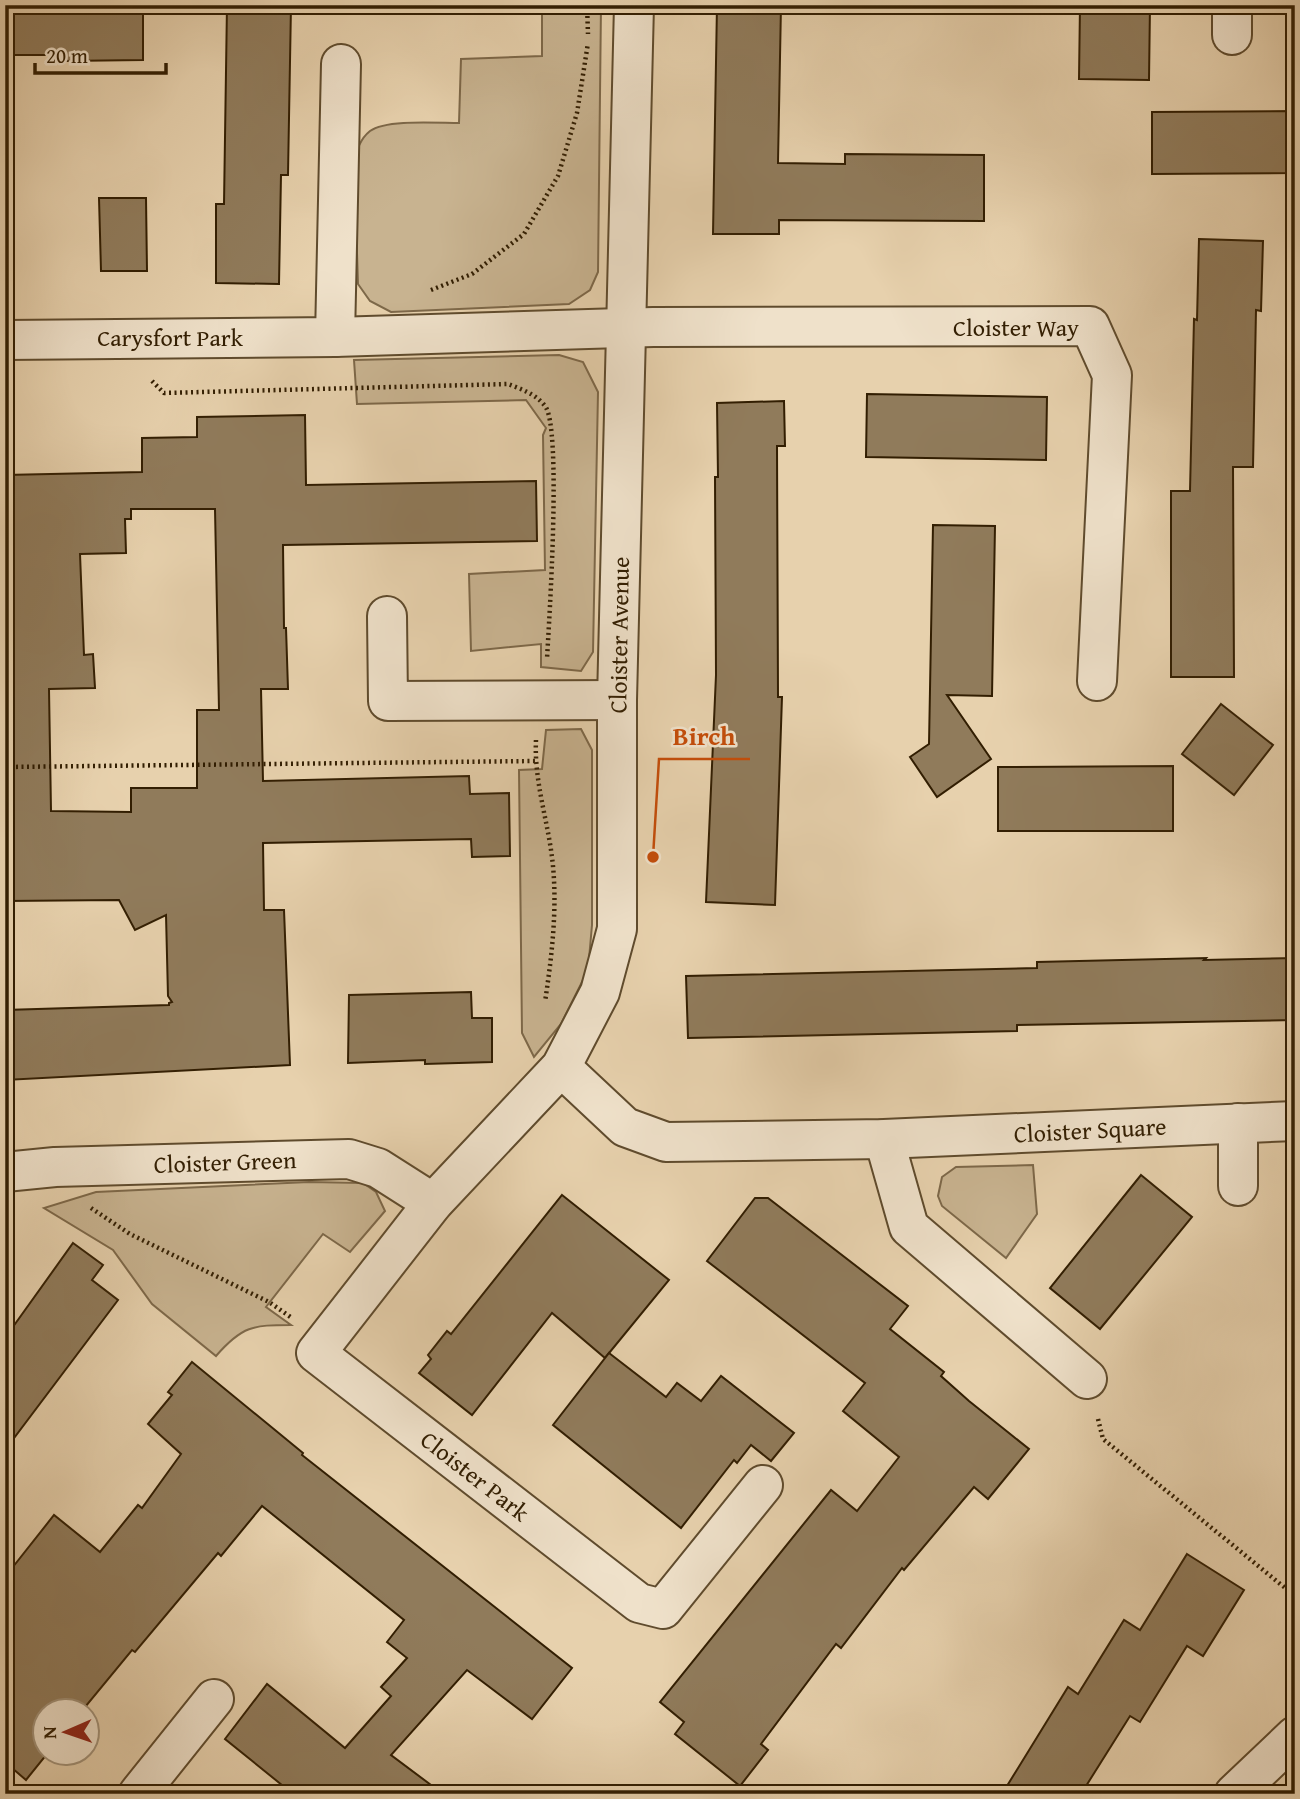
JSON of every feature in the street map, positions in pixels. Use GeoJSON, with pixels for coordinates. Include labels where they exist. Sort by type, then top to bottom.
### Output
{"type":"FeatureCollection","features":[{"type":"Feature","properties":{"kind":"street","name":"Cloister Avenue"},"geometry":{"type":"LineString","coordinates":[[433,1203],[561,1067],[600,992],[617,929],[617,700],[634,5]]}},
{"type":"Feature","properties":{"kind":"street"},"geometry":{"type":"LineString","coordinates":[[335,337],[341,64]]}},
{"type":"Feature","properties":{"kind":"street","name":"Cloister Way"},"geometry":{"type":"LineString","coordinates":[[625,328],[1090,326],[1112,375],[1097,681]]}},
{"type":"Feature","properties":{"kind":"street","name":"Carysfort Park"},"geometry":{"type":"LineString","coordinates":[[5,340],[335,337],[625,328]]}},
{"type":"Feature","properties":{"kind":"street"},"geometry":{"type":"LineString","coordinates":[[387,616],[388,701],[617,700]]}},
{"type":"Feature","properties":{"kind":"street","name":"Cloister Square"},"geometry":{"type":"LineString","coordinates":[[561,1067],[625,1127],[666,1142],[884,1139],[1295,1121]]}},
{"type":"Feature","properties":{"kind":"street"},"geometry":{"type":"LineString","coordinates":[[1238,1123],[1238,1186]]}},
{"type":"Feature","properties":{"kind":"street"},"geometry":{"type":"LineString","coordinates":[[884,1139],[909,1227],[1087,1379]]}},
{"type":"Feature","properties":{"kind":"street","name":"Cloister Green"},"geometry":{"type":"LineString","coordinates":[[5,1172],[55,1167],[349,1159],[378,1168],[433,1203]]}},
{"type":"Feature","properties":{"kind":"street"},"geometry":{"type":"LineString","coordinates":[[324,1340],[433,1203]]}},
{"type":"Feature","properties":{"kind":"street","name":"Cloister Park"},"geometry":{"type":"LineString","coordinates":[[324,1340],[316,1353],[639,1603],[663,1609],[764,1485]]}},
{"type":"Feature","properties":{"kind":"street"},"geometry":{"type":"LineString","coordinates":[[145,1792],[214,1699]]}},
{"type":"Feature","properties":{"kind":"street"},"geometry":{"type":"LineString","coordinates":[[1234,1794],[1295,1735]]}},
{"type":"Feature","properties":{"kind":"path"},"geometry":{"type":"LineString","coordinates":[[427,292],[472,274],[524,234],[558,176],[577,113],[588,42],[587,5]]}},
{"type":"Feature","properties":{"kind":"path"},"geometry":{"type":"LineString","coordinates":[[5,766],[535,761]]}},
{"type":"Feature","properties":{"kind":"path"},"geometry":{"type":"LineString","coordinates":[[55,1167],[76,1198],[130,1234],[270,1302],[324,1340]]}},
{"type":"Feature","properties":{"kind":"path"},"geometry":{"type":"LineString","coordinates":[[1087,1379],[1103,1438],[1295,1596]]}},
{"type":"Feature","properties":{"kind":"shaded area"},"geometry":{"type":"Polygon","coordinates":[[[542,5],[601,5],[598,272],[590,290],[569,304],[391,312],[370,301],[358,284],[354,161],[361,141],[370,131],[388,125],[459,123],[461,59],[542,56],[542,5]]]}},
{"type":"Feature","properties":{"kind":"shaded area"},"geometry":{"type":"Polygon","coordinates":[[[559,355],[583,362],[598,392],[593,652],[581,671],[541,667],[541,644],[471,651],[469,574],[545,570],[543,435],[546,428],[526,400],[357,404],[354,360],[559,355]]]}},
{"type":"Feature","properties":{"kind":"shaded area"},"geometry":{"type":"Polygon","coordinates":[[[581,729],[592,750],[592,925],[588,970],[561,1024],[534,1057],[522,1033],[519,770],[542,769],[546,730],[581,729]]]}},
{"type":"Feature","properties":{"kind":"shaded area"},"geometry":{"type":"Polygon","coordinates":[[[1033,1165],[1037,1214],[1006,1258],[942,1206],[938,1196],[942,1177],[956,1167],[1033,1165]]]}},
{"type":"Feature","properties":{"kind":"shaded area"},"geometry":{"type":"Polygon","coordinates":[[[309,1182],[363,1183],[376,1192],[385,1211],[350,1252],[323,1234],[266,1307],[291,1325],[249,1329],[233,1338],[216,1356],[152,1304],[113,1250],[44,1208],[96,1192],[309,1182]]]}},
{"type":"Feature","properties":{"kind":"building"},"geometry":{"type":"Polygon","coordinates":[[[5,5],[143,5],[143,60],[65,61],[65,55],[5,55],[5,5]]]}},
{"type":"Feature","properties":{"kind":"building"},"geometry":{"type":"Polygon","coordinates":[[[227,5],[291,5],[288,175],[281,175],[279,284],[216,283],[216,204],[224,204],[227,5]]]}},
{"type":"Feature","properties":{"kind":"building"},"geometry":{"type":"Polygon","coordinates":[[[717,5],[781,5],[778,163],[845,164],[845,154],[984,155],[984,221],[779,220],[779,234],[713,234],[717,5]]]}},
{"type":"Feature","properties":{"kind":"building"},"geometry":{"type":"Polygon","coordinates":[[[1080,5],[1150,5],[1149,80],[1079,79],[1080,5]]]}},
{"type":"Feature","properties":{"kind":"building"},"geometry":{"type":"Polygon","coordinates":[[[1295,111],[1295,173],[1152,174],[1152,112],[1295,111]]]}},
{"type":"Feature","properties":{"kind":"building"},"geometry":{"type":"Polygon","coordinates":[[[99,198],[146,198],[147,271],[101,271],[99,198]]]}},
{"type":"Feature","properties":{"kind":"building"},"geometry":{"type":"Polygon","coordinates":[[[1199,239],[1263,241],[1261,311],[1256,310],[1253,467],[1233,467],[1234,677],[1171,677],[1171,491],[1190,491],[1194,319],[1197,320],[1199,239]]]}},
{"type":"Feature","properties":{"kind":"building"},"geometry":{"type":"Polygon","coordinates":[[[867,394],[1047,397],[1046,460],[866,457],[867,394]]]}},
{"type":"Feature","properties":{"kind":"building"},"geometry":{"type":"Polygon","coordinates":[[[784,401],[785,446],[777,446],[778,697],[782,697],[775,905],[706,902],[716,675],[717,403],[784,401]]]}},
{"type":"Feature","properties":{"kind":"building"},"geometry":{"type":"Polygon","coordinates":[[[305,415],[306,485],[536,481],[537,541],[283,545],[288,689],[261,689],[263,781],[469,776],[470,794],[509,793],[510,856],[472,857],[471,839],[263,843],[264,910],[284,910],[290,1065],[5,1080],[5,1010],[169,1005],[172,1002],[168,996],[166,915],[135,930],[119,900],[5,901],[5,475],[142,472],[142,438],[197,437],[197,417],[305,415]],[[131,509],[131,519],[125,519],[126,553],[80,554],[84,655],[93,654],[95,688],[49,689],[51,811],[131,812],[131,788],[197,788],[197,710],[219,710],[215,509],[131,509]]]}},
{"type":"Feature","properties":{"kind":"building"},"geometry":{"type":"Polygon","coordinates":[[[933,525],[995,526],[992,696],[947,695],[991,759],[937,797],[910,757],[929,744],[933,525]]]}},
{"type":"Feature","properties":{"kind":"building"},"geometry":{"type":"Polygon","coordinates":[[[1221,704],[1273,745],[1234,795],[1182,754],[1221,704]]]}},
{"type":"Feature","properties":{"kind":"building"},"geometry":{"type":"Polygon","coordinates":[[[1173,766],[1173,831],[998,831],[998,767],[1173,766]]]}},
{"type":"Feature","properties":{"kind":"building"},"geometry":{"type":"Polygon","coordinates":[[[1206,958],[1204,960],[1295,958],[1295,1020],[1017,1025],[1017,1031],[688,1038],[686,976],[1037,968],[1037,962],[1206,958]]]}},
{"type":"Feature","properties":{"kind":"building"},"geometry":{"type":"Polygon","coordinates":[[[471,992],[472,1018],[492,1018],[492,1062],[425,1064],[425,1060],[348,1063],[349,995],[471,992]]]}},
{"type":"Feature","properties":{"kind":"building"},"geometry":{"type":"Polygon","coordinates":[[[1141,1175],[1192,1217],[1100,1329],[1050,1288],[1141,1175]]]}},
{"type":"Feature","properties":{"kind":"building"},"geometry":{"type":"Polygon","coordinates":[[[562,1195],[669,1280],[605,1358],[552,1313],[472,1415],[419,1373],[431,1359],[428,1355],[447,1331],[451,1334],[562,1195]]]}},
{"type":"Feature","properties":{"kind":"building"},"geometry":{"type":"Polygon","coordinates":[[[755,1198],[768,1198],[908,1306],[890,1329],[944,1372],[941,1376],[969,1401],[1029,1449],[988,1499],[974,1487],[904,1570],[902,1568],[841,1648],[836,1644],[761,1744],[768,1750],[740,1786],[675,1734],[684,1722],[660,1702],[831,1490],[857,1511],[899,1457],[843,1411],[865,1383],[707,1261],[755,1198]]]}},
{"type":"Feature","properties":{"kind":"building"},"geometry":{"type":"Polygon","coordinates":[[[73,1243],[103,1265],[92,1280],[118,1300],[5,1450],[5,1338],[73,1243]]]}},
{"type":"Feature","properties":{"kind":"building"},"geometry":{"type":"Polygon","coordinates":[[[609,1353],[666,1397],[677,1383],[701,1401],[721,1376],[794,1433],[771,1461],[751,1445],[737,1463],[734,1460],[681,1528],[553,1425],[609,1353]]]}},
{"type":"Feature","properties":{"kind":"building"},"geometry":{"type":"Polygon","coordinates":[[[192,1362],[303,1453],[302,1455],[572,1668],[532,1719],[467,1670],[391,1755],[443,1794],[293,1794],[225,1739],[267,1684],[345,1748],[391,1696],[381,1687],[407,1658],[387,1642],[404,1620],[262,1506],[221,1556],[218,1553],[93,1698],[32,1698],[32,1768],[36,1768],[26,1780],[5,1762],[5,1577],[54,1515],[100,1552],[138,1505],[142,1508],[181,1454],[148,1424],[172,1395],[168,1392],[192,1362]]]}},
{"type":"Feature","properties":{"kind":"building"},"geometry":{"type":"Polygon","coordinates":[[[1187,1554],[1244,1590],[1203,1656],[1187,1646],[1140,1722],[1130,1716],[1081,1794],[1002,1794],[1068,1687],[1078,1694],[1124,1620],[1140,1630],[1187,1554]]]}},
{"type":"Feature","properties":{"kind":"place","name":"Birch"},"geometry":{"type":"Point","coordinates":[653,857]}}]}
